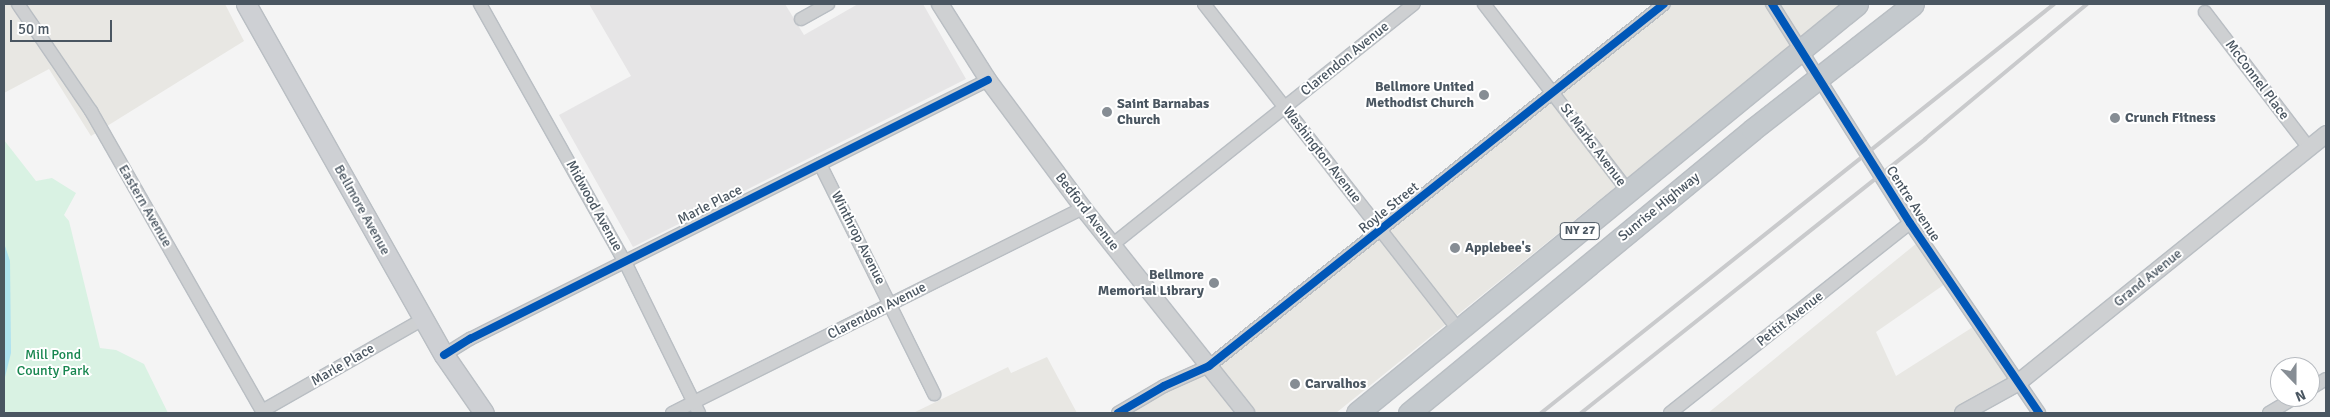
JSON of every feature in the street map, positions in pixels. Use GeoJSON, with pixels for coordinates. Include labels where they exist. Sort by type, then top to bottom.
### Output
{"type":"FeatureCollection","features":[{"type":"Feature","properties":{"kind":"highway","name":"NY 27"},"geometry":{"type":"LineString","coordinates":[[1356,413],[1857,4]]}},
{"type":"Feature","properties":{"kind":"highway","name":"Sunrise Highway"},"geometry":{"type":"LineString","coordinates":[[1409,413],[1819,78],[1913,4]]}},
{"type":"Feature","properties":{"kind":"main road","name":"Bellmore Avenue"},"geometry":{"type":"LineString","coordinates":[[246,4],[423,319],[444,355],[484,413]]}},
{"type":"Feature","properties":{"kind":"street","name":"Eastern Avenue"},"geometry":{"type":"LineString","coordinates":[[18,4],[91,111],[262,412]]}},
{"type":"Feature","properties":{"kind":"street","name":"Midwood Avenue"},"geometry":{"type":"LineString","coordinates":[[480,4],[624,262],[696,408]]}},
{"type":"Feature","properties":{"kind":"street"},"geometry":{"type":"LineString","coordinates":[[801,19],[828,4]]}},
{"type":"Feature","properties":{"kind":"street","name":"Bedford Avenue"},"geometry":{"type":"LineString","coordinates":[[940,4],[988,80],[1082,208],[1246,413]]}},
{"type":"Feature","properties":{"kind":"street","name":"Washington Avenue"},"geometry":{"type":"LineString","coordinates":[[1204,4],[1459,330]]}},
{"type":"Feature","properties":{"kind":"street","name":"Clarendon Avenue"},"geometry":{"type":"LineString","coordinates":[[1112,245],[1414,4]]}},
{"type":"Feature","properties":{"kind":"street","name":"St Marks Avenue"},"geometry":{"type":"LineString","coordinates":[[1484,4],[1628,192]]}},
{"type":"Feature","properties":{"kind":"street","name":"Royle Street"},"geometry":{"type":"LineString","coordinates":[[1118,413],[1164,386],[1210,366],[1664,4]]}},
{"type":"Feature","properties":{"kind":"street","name":"Centre Avenue"},"geometry":{"type":"LineString","coordinates":[[1772,4],[1803,50],[1910,223],[2039,413]]}},
{"type":"Feature","properties":{"kind":"street","name":"McConnel Place"},"geometry":{"type":"LineString","coordinates":[[2205,12],[2309,148]]}},
{"type":"Feature","properties":{"kind":"street","name":"Marle Place"},"geometry":{"type":"LineString","coordinates":[[444,355],[624,262],[988,80]]}},
{"type":"Feature","properties":{"kind":"street","name":"Grand Avenue"},"geometry":{"type":"LineString","coordinates":[[1963,413],[2019,382],[2326,134]]}},
{"type":"Feature","properties":{"kind":"street","name":"Winthrop Avenue"},"geometry":{"type":"LineString","coordinates":[[820,164],[934,394]]}},
{"type":"Feature","properties":{"kind":"street","name":"Clarendon Avenue"},"geometry":{"type":"LineString","coordinates":[[672,413],[696,408],[890,304],[1082,208]]}},
{"type":"Feature","properties":{"kind":"street","name":"Pettit Avenue"},"geometry":{"type":"LineString","coordinates":[[1670,413],[1910,223]]}},
{"type":"Feature","properties":{"kind":"street","name":"Marle Place"},"geometry":{"type":"LineString","coordinates":[[262,412],[423,319]]}},
{"type":"Feature","properties":{"kind":"shaded area"},"geometry":{"type":"Polygon","coordinates":[[[4,4],[225,4],[244,41],[91,136],[49,69],[4,93],[4,4]]]}},
{"type":"Feature","properties":{"kind":"shaded area"},"geometry":{"type":"Polygon","coordinates":[[[589,4],[785,4],[804,35],[858,4],[923,4],[966,79],[633,247],[559,115],[631,76],[589,4]]]}},
{"type":"Feature","properties":{"kind":"shaded area"},"geometry":{"type":"Polygon","coordinates":[[[1664,4],[1842,4],[1336,413],[1113,413],[1209,363],[1664,4]]]}},
{"type":"Feature","properties":{"kind":"shaded area"},"geometry":{"type":"Polygon","coordinates":[[[1917,243],[1945,284],[1876,332],[1896,376],[1973,327],[2009,380],[1954,413],[1708,413],[1917,243]]]}},
{"type":"Feature","properties":{"kind":"shaded area"},"geometry":{"type":"Polygon","coordinates":[[[1047,357],[1077,413],[913,413],[1008,367],[1011,373],[1047,357]]]}},
{"type":"Feature","properties":{"kind":"green space","name":"Mill Pond County Park"},"geometry":{"type":"Polygon","coordinates":[[[4,140],[36,181],[52,178],[76,193],[64,215],[69,221],[100,348],[116,350],[144,364],[168,413],[4,413],[4,140]]]}},
{"type":"Feature","properties":{"kind":"water"},"geometry":{"type":"Polygon","coordinates":[[[4,243],[10,261],[11,353],[4,381],[4,243]]]}},
{"type":"Feature","properties":{"kind":"railway"},"geometry":{"type":"LineString","coordinates":[[1541,413],[2054,4]]}},
{"type":"Feature","properties":{"kind":"railway"},"geometry":{"type":"LineString","coordinates":[[1581,413],[1925,139],[2087,4]]}},
{"type":"Feature","properties":{"kind":"cycle path"},"geometry":{"type":"LineString","coordinates":[[1118,413],[1164,386],[1209,366],[1664,4]]}},
{"type":"Feature","properties":{"kind":"cycle path"},"geometry":{"type":"LineString","coordinates":[[1772,4],[1910,223],[2039,413]]}},
{"type":"Feature","properties":{"kind":"cycle path"},"geometry":{"type":"LineString","coordinates":[[444,355],[470,339],[988,80]]}},
{"type":"Feature","properties":{"kind":"place","name":"Bellmore United Methodist Church"},"geometry":{"type":"Point","coordinates":[1484,95]}},
{"type":"Feature","properties":{"kind":"place","name":"Saint Barnabas Church"},"geometry":{"type":"Point","coordinates":[1107,112]}},
{"type":"Feature","properties":{"kind":"place","name":"Crunch Fitness"},"geometry":{"type":"Point","coordinates":[2115,118]}},
{"type":"Feature","properties":{"kind":"place","name":"Applebee's"},"geometry":{"type":"Point","coordinates":[1455,248]}},
{"type":"Feature","properties":{"kind":"place","name":"Bellmore Memorial Library"},"geometry":{"type":"Point","coordinates":[1214,283]}},
{"type":"Feature","properties":{"kind":"place","name":"Carvalhos"},"geometry":{"type":"Point","coordinates":[1295,384]}}]}
